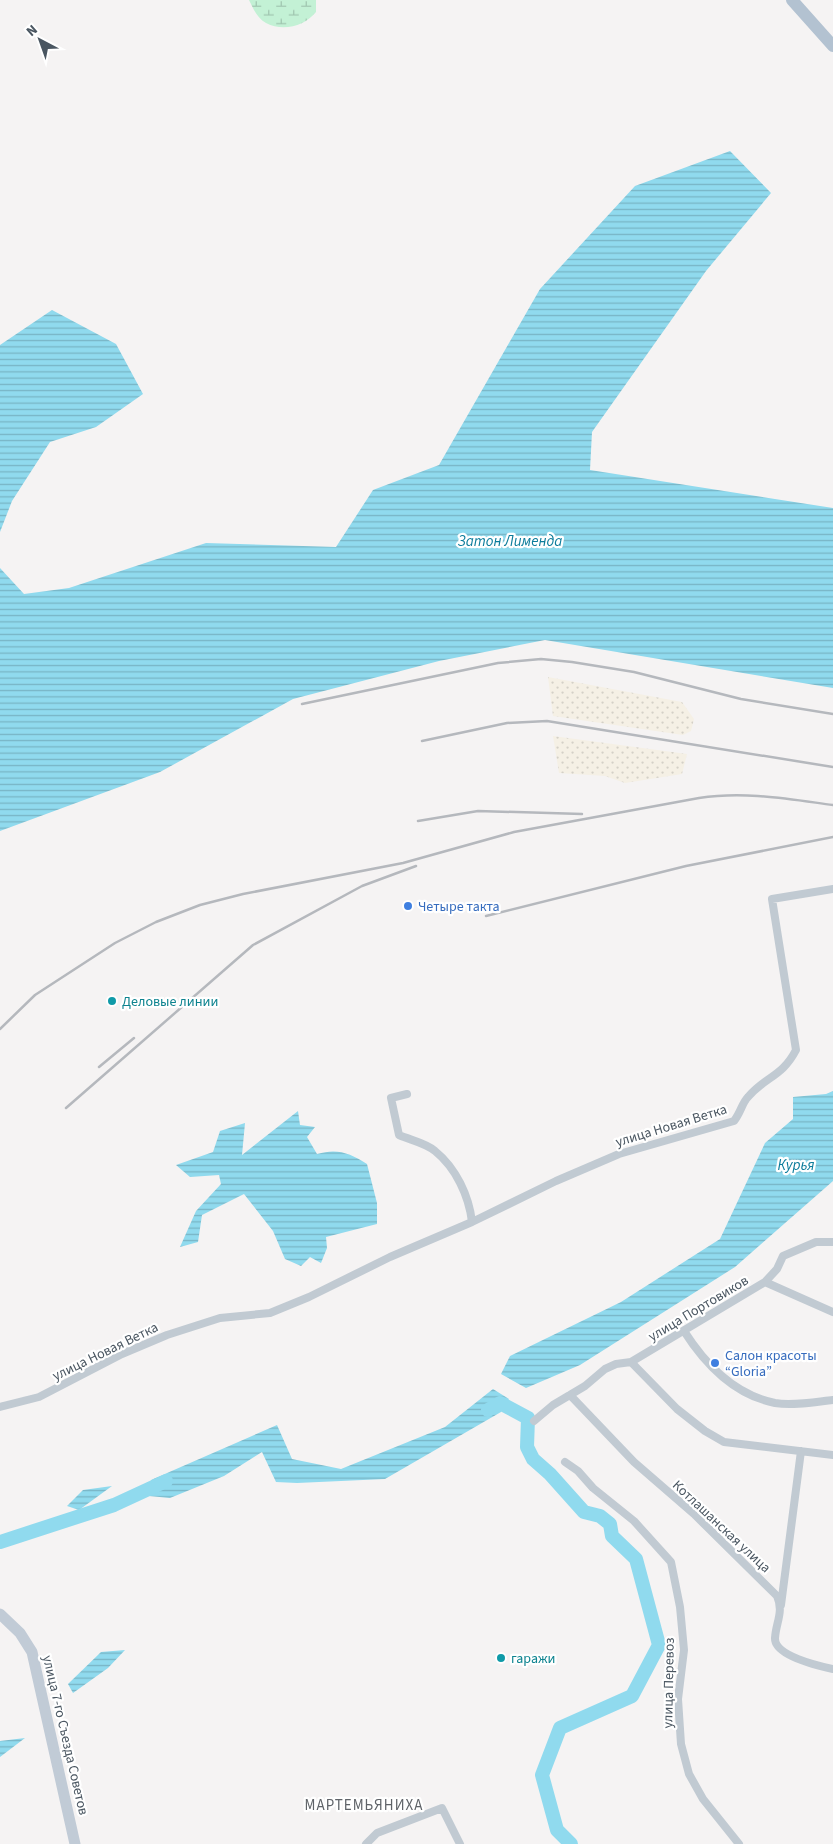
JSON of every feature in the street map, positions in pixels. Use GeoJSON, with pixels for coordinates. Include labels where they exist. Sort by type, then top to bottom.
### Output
{"type":"FeatureCollection","features":[{"type":"Feature","properties":{"kind":"main road"},"geometry":{"type":"LineString","coordinates":[[792,0],[833,46]]}},
{"type":"Feature","properties":{"kind":"street","name":"улица Новая Ветка"},"geometry":{"type":"LineString","coordinates":[[0,1407],[39,1397],[122,1354],[166,1335],[220,1318],[270,1313],[309,1297],[390,1257],[472,1222],[556,1181],[619,1154],[734,1121],[742,1111],[746,1098],[760,1084],[788,1064],[796,1050],[772,899],[833,889]]}},
{"type":"Feature","properties":{"kind":"street"},"geometry":{"type":"LineString","coordinates":[[407,1094],[390,1098],[399,1135],[434,1150],[453,1170],[464,1192],[472,1222]]}},
{"type":"Feature","properties":{"kind":"street"},"geometry":{"type":"LineString","coordinates":[[765,1282],[777,1269],[783,1256],[816,1242],[833,1242]]}},
{"type":"Feature","properties":{"kind":"street","name":"улица Портовиков"},"geometry":{"type":"LineString","coordinates":[[534,1421],[553,1404],[570,1396],[606,1369],[616,1364],[631,1362],[765,1282],[833,1312]]}},
{"type":"Feature","properties":{"kind":"street"},"geometry":{"type":"LineString","coordinates":[[684,1331],[698,1353],[745,1394],[776,1403],[833,1400]]}},
{"type":"Feature","properties":{"kind":"street"},"geometry":{"type":"LineString","coordinates":[[631,1362],[677,1409],[705,1431],[724,1442],[833,1455]]}},
{"type":"Feature","properties":{"kind":"street","name":"Котлашанская улица"},"geometry":{"type":"LineString","coordinates":[[570,1396],[634,1462],[694,1514],[762,1580],[777,1596],[781,1605]]}},
{"type":"Feature","properties":{"kind":"street"},"geometry":{"type":"LineString","coordinates":[[801,1451],[775,1638],[776,1644],[792,1656],[833,1669]]}},
{"type":"Feature","properties":{"kind":"street","name":"улица Перевоз"},"geometry":{"type":"LineString","coordinates":[[565,1462],[578,1471],[593,1488],[634,1521],[671,1562],[680,1607],[684,1650],[678,1699],[681,1744],[689,1774],[703,1800],[739,1844]]}},
{"type":"Feature","properties":{"kind":"street","name":"улица 7-го Съезда Советов"},"geometry":{"type":"LineString","coordinates":[[0,1614],[20,1633],[32,1652],[75,1844]]}},
{"type":"Feature","properties":{"kind":"street"},"geometry":{"type":"LineString","coordinates":[[366,1844],[377,1833],[442,1808],[460,1844]]}},
{"type":"Feature","properties":{"kind":"green space"},"geometry":{"type":"Polygon","coordinates":[[[249,0],[316,0],[316,12],[300,24],[286,27],[273,26],[260,18],[249,0]]]}},
{"type":"Feature","properties":{"kind":"sand"},"geometry":{"type":"Polygon","coordinates":[[[548,677],[682,702],[694,719],[691,731],[683,735],[553,716],[548,677]]]}},
{"type":"Feature","properties":{"kind":"sand"},"geometry":{"type":"Polygon","coordinates":[[[553,736],[687,754],[682,774],[625,783],[605,776],[559,773],[553,736]]]}},
{"type":"Feature","properties":{"kind":"water","name":"Затон Лименда"},"geometry":{"type":"Polygon","coordinates":[[[730,151],[771,193],[706,271],[592,432],[590,470],[833,508],[833,688],[545,640],[439,661],[293,699],[160,772],[0,831],[0,568],[24,594],[69,588],[206,543],[336,547],[373,490],[439,465],[540,289],[635,186],[730,151]]]}},
{"type":"Feature","properties":{"kind":"water"},"geometry":{"type":"Polygon","coordinates":[[[52,310],[116,344],[143,394],[96,427],[50,442],[12,501],[0,532],[0,345],[52,310]]]}},
{"type":"Feature","properties":{"kind":"water","name":"Курья"},"geometry":{"type":"Polygon","coordinates":[[[833,1091],[833,1181],[735,1267],[580,1365],[526,1388],[501,1374],[510,1356],[621,1302],[720,1239],[765,1143],[793,1119],[793,1097],[826,1094],[833,1091]]]}},
{"type":"Feature","properties":{"kind":"water"},"geometry":{"type":"Polygon","coordinates":[[[298,1111],[300,1125],[315,1127],[307,1137],[317,1154],[331,1151],[343,1153],[367,1164],[377,1203],[377,1224],[326,1237],[327,1248],[321,1263],[310,1257],[301,1266],[285,1259],[273,1231],[244,1194],[202,1215],[198,1242],[180,1247],[196,1211],[221,1184],[219,1175],[190,1177],[176,1165],[213,1152],[220,1131],[245,1123],[242,1155],[298,1111]]]}},
{"type":"Feature","properties":{"kind":"water"},"geometry":{"type":"Polygon","coordinates":[[[493,1389],[509,1399],[501,1412],[385,1479],[297,1483],[276,1482],[262,1452],[224,1476],[170,1498],[149,1496],[151,1480],[277,1425],[292,1459],[341,1469],[445,1427],[493,1389]]]}},
{"type":"Feature","properties":{"kind":"water"},"geometry":{"type":"Polygon","coordinates":[[[112,1486],[79,1510],[67,1506],[83,1490],[112,1486]]]}},
{"type":"Feature","properties":{"kind":"water"},"geometry":{"type":"Polygon","coordinates":[[[125,1650],[108,1668],[73,1693],[68,1684],[101,1652],[125,1650]]]}},
{"type":"Feature","properties":{"kind":"water"},"geometry":{"type":"Polygon","coordinates":[[[25,1738],[0,1757],[0,1741],[25,1738]]]}},
{"type":"Feature","properties":{"kind":"waterway"},"geometry":{"type":"LineString","coordinates":[[488,1410],[500,1403],[528,1418],[527,1447],[533,1459],[550,1474],[584,1512],[600,1516],[610,1524],[612,1536],[636,1559],[659,1645],[632,1696],[560,1728],[542,1775],[557,1830],[571,1844]]}},
{"type":"Feature","properties":{"kind":"waterway"},"geometry":{"type":"LineString","coordinates":[[0,1542],[114,1505],[166,1481]]}},
{"type":"Feature","properties":{"kind":"railway"},"geometry":{"type":"LineString","coordinates":[[302,704],[498,663],[541,659],[634,672],[741,699],[833,714]]}},
{"type":"Feature","properties":{"kind":"railway"},"geometry":{"type":"LineString","coordinates":[[422,741],[507,723],[547,721],[833,767]]}},
{"type":"Feature","properties":{"kind":"railway"},"geometry":{"type":"LineString","coordinates":[[0,1029],[35,995],[115,943],[156,922],[200,905],[243,894],[403,863],[514,832],[699,798],[733,795],[783,798],[833,805]]}},
{"type":"Feature","properties":{"kind":"railway"},"geometry":{"type":"LineString","coordinates":[[418,821],[478,811],[582,814]]}},
{"type":"Feature","properties":{"kind":"railway"},"geometry":{"type":"LineString","coordinates":[[486,916],[686,866],[833,837]]}},
{"type":"Feature","properties":{"kind":"railway"},"geometry":{"type":"LineString","coordinates":[[66,1108],[253,945],[362,886],[416,866]]}},
{"type":"Feature","properties":{"kind":"railway"},"geometry":{"type":"LineString","coordinates":[[99,1067],[134,1038]]}},
{"type":"Feature","properties":{"kind":"place","name":"Четыре такта"},"geometry":{"type":"Point","coordinates":[408,906]}},
{"type":"Feature","properties":{"kind":"place","name":"Деловые линии"},"geometry":{"type":"Point","coordinates":[112,1001]}},
{"type":"Feature","properties":{"kind":"place","name":"Салон красоты “Gloria”"},"geometry":{"type":"Point","coordinates":[715,1363]}},
{"type":"Feature","properties":{"kind":"place","name":"гаражи"},"geometry":{"type":"Point","coordinates":[501,1658]}},
{"type":"Feature","properties":{"kind":"district","name":"МАРТЕМЬЯНИХА"},"geometry":{"type":"Point","coordinates":[364,1805]}}]}
